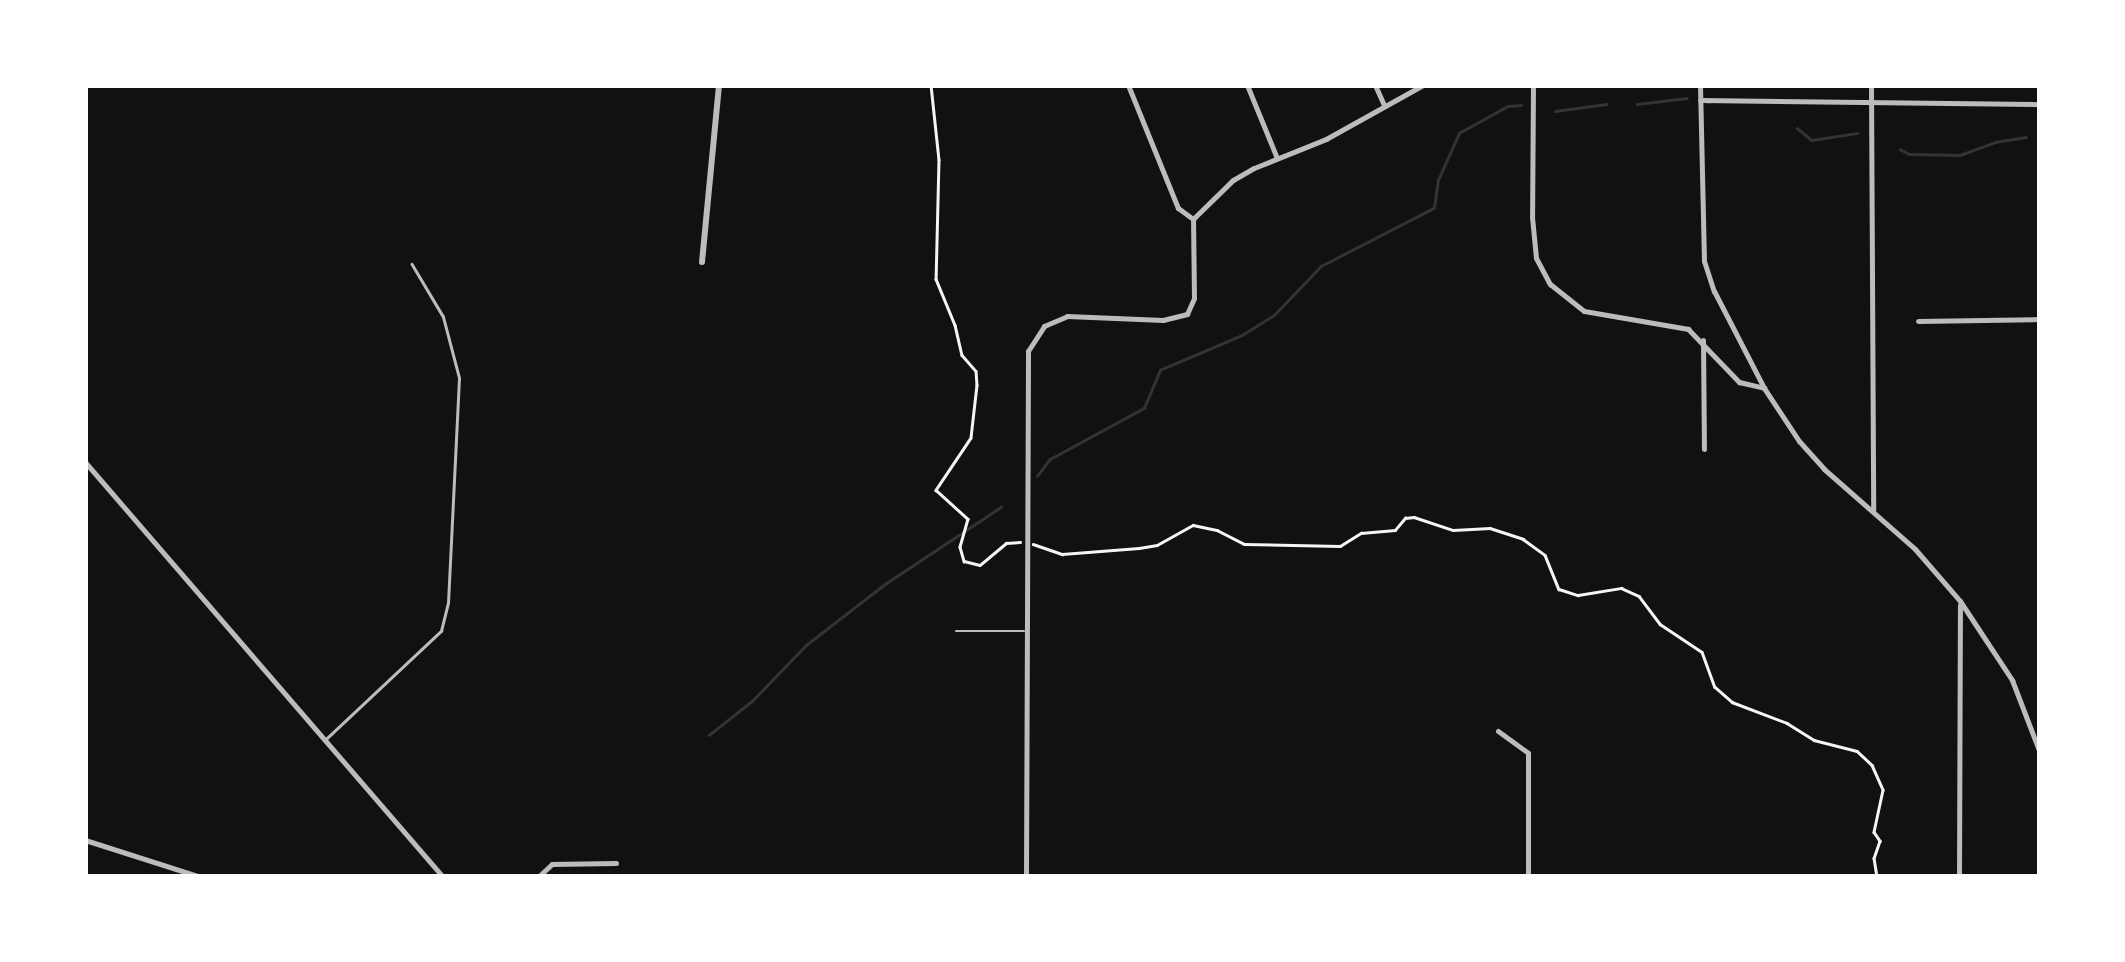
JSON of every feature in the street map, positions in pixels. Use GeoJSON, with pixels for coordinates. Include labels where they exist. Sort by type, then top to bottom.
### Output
{"type":"FeatureCollection","features":[{"type":"Feature","properties":{"kind":"street"},"geometry":{"type":"LineString","coordinates":[[702,262],[719,85]]}},
{"type":"Feature","properties":{"kind":"street"},"geometry":{"type":"LineString","coordinates":[[1128,85],[1178,208],[1193,219]]}},
{"type":"Feature","properties":{"kind":"street"},"geometry":{"type":"LineString","coordinates":[[1247,85],[1277,158]]}},
{"type":"Feature","properties":{"kind":"street"},"geometry":{"type":"LineString","coordinates":[[1375,85],[1385,106]]}},
{"type":"Feature","properties":{"kind":"street"},"geometry":{"type":"LineString","coordinates":[[1026,877],[1027,364],[1032,339],[1044,326],[1067,316],[1181,318],[1194,298],[1193,219],[1233,180],[1326,139],[1423,85]]}},
{"type":"Feature","properties":{"kind":"street"},"geometry":{"type":"LineString","coordinates":[[1533,85],[1536,258],[1550,284],[1584,311],[1671,323],[1703,340],[1739,382],[1764,388]]}},
{"type":"Feature","properties":{"kind":"street"},"geometry":{"type":"LineString","coordinates":[[1700,85],[1704,261],[1714,291],[1764,388],[1811,456],[1915,549],[1960,601],[2012,680],[2040,753]]}},
{"type":"Feature","properties":{"kind":"street"},"geometry":{"type":"LineString","coordinates":[[1871,85],[1873,511]]}},
{"type":"Feature","properties":{"kind":"street"},"geometry":{"type":"LineString","coordinates":[[1700,100],[2040,104]]}},
{"type":"Feature","properties":{"kind":"street"},"geometry":{"type":"LineString","coordinates":[[1918,322],[2040,319]]}},
{"type":"Feature","properties":{"kind":"street"},"geometry":{"type":"LineString","coordinates":[[1703,340],[1704,449]]}},
{"type":"Feature","properties":{"kind":"street"},"geometry":{"type":"LineString","coordinates":[[85,462],[443,877]]}},
{"type":"Feature","properties":{"kind":"street"},"geometry":{"type":"LineString","coordinates":[[1958,877],[1960,601]]}},
{"type":"Feature","properties":{"kind":"street"},"geometry":{"type":"LineString","coordinates":[[1498,731],[1528,754],[1528,877]]}},
{"type":"Feature","properties":{"kind":"street"},"geometry":{"type":"LineString","coordinates":[[85,840],[202,877]]}},
{"type":"Feature","properties":{"kind":"street"},"geometry":{"type":"LineString","coordinates":[[538,877],[552,864],[616,862]]}},
{"type":"Feature","properties":{"kind":"lane"},"geometry":{"type":"LineString","coordinates":[[326,739],[441,631],[448,602],[459,378],[443,317],[412,265]]}},
{"type":"Feature","properties":{"kind":"lane"},"geometry":{"type":"LineString","coordinates":[[956,631],[1026,631]]}},
{"type":"Feature","properties":{"kind":"path"},"geometry":{"type":"LineString","coordinates":[[931,85],[939,160],[936,278],[955,324],[962,355],[976,371],[971,438],[936,490],[968,520],[960,547],[964,560],[980,565],[1006,543],[1026,542],[1062,554],[1139,548],[1193,525],[1218,530],[1244,544],[1340,546],[1362,533],[1395,530],[1405,518],[1414,517],[1453,530],[1490,528],[1523,539],[1545,555],[1559,588],[1578,594],[1621,588],[1640,596],[1660,624],[1702,652],[1714,687],[1732,702],[1787,723],[1814,740],[1857,752],[1872,765],[1883,790],[1874,832],[1880,841],[1874,858],[1877,877]]}},
{"type":"Feature","properties":{"kind":"waterway"},"geometry":{"type":"LineString","coordinates":[[1637,104],[1687,98]]}},
{"type":"Feature","properties":{"kind":"waterway"},"geometry":{"type":"LineString","coordinates":[[1555,111],[1607,104]]}},
{"type":"Feature","properties":{"kind":"waterway"},"geometry":{"type":"LineString","coordinates":[[1037,476],[1050,459],[1144,408],[1160,370],[1242,335],[1274,315],[1321,266],[1434,208],[1438,180],[1459,133],[1508,106],[1521,105]]}},
{"type":"Feature","properties":{"kind":"waterway"},"geometry":{"type":"LineString","coordinates":[[1797,128],[1812,140],[1857,133]]}},
{"type":"Feature","properties":{"kind":"waterway"},"geometry":{"type":"LineString","coordinates":[[1900,149],[1909,154],[1960,155],[1995,142],[2026,137]]}},
{"type":"Feature","properties":{"kind":"waterway"},"geometry":{"type":"LineString","coordinates":[[709,735],[752,701],[806,645],[885,584],[1001,507]]}}]}
